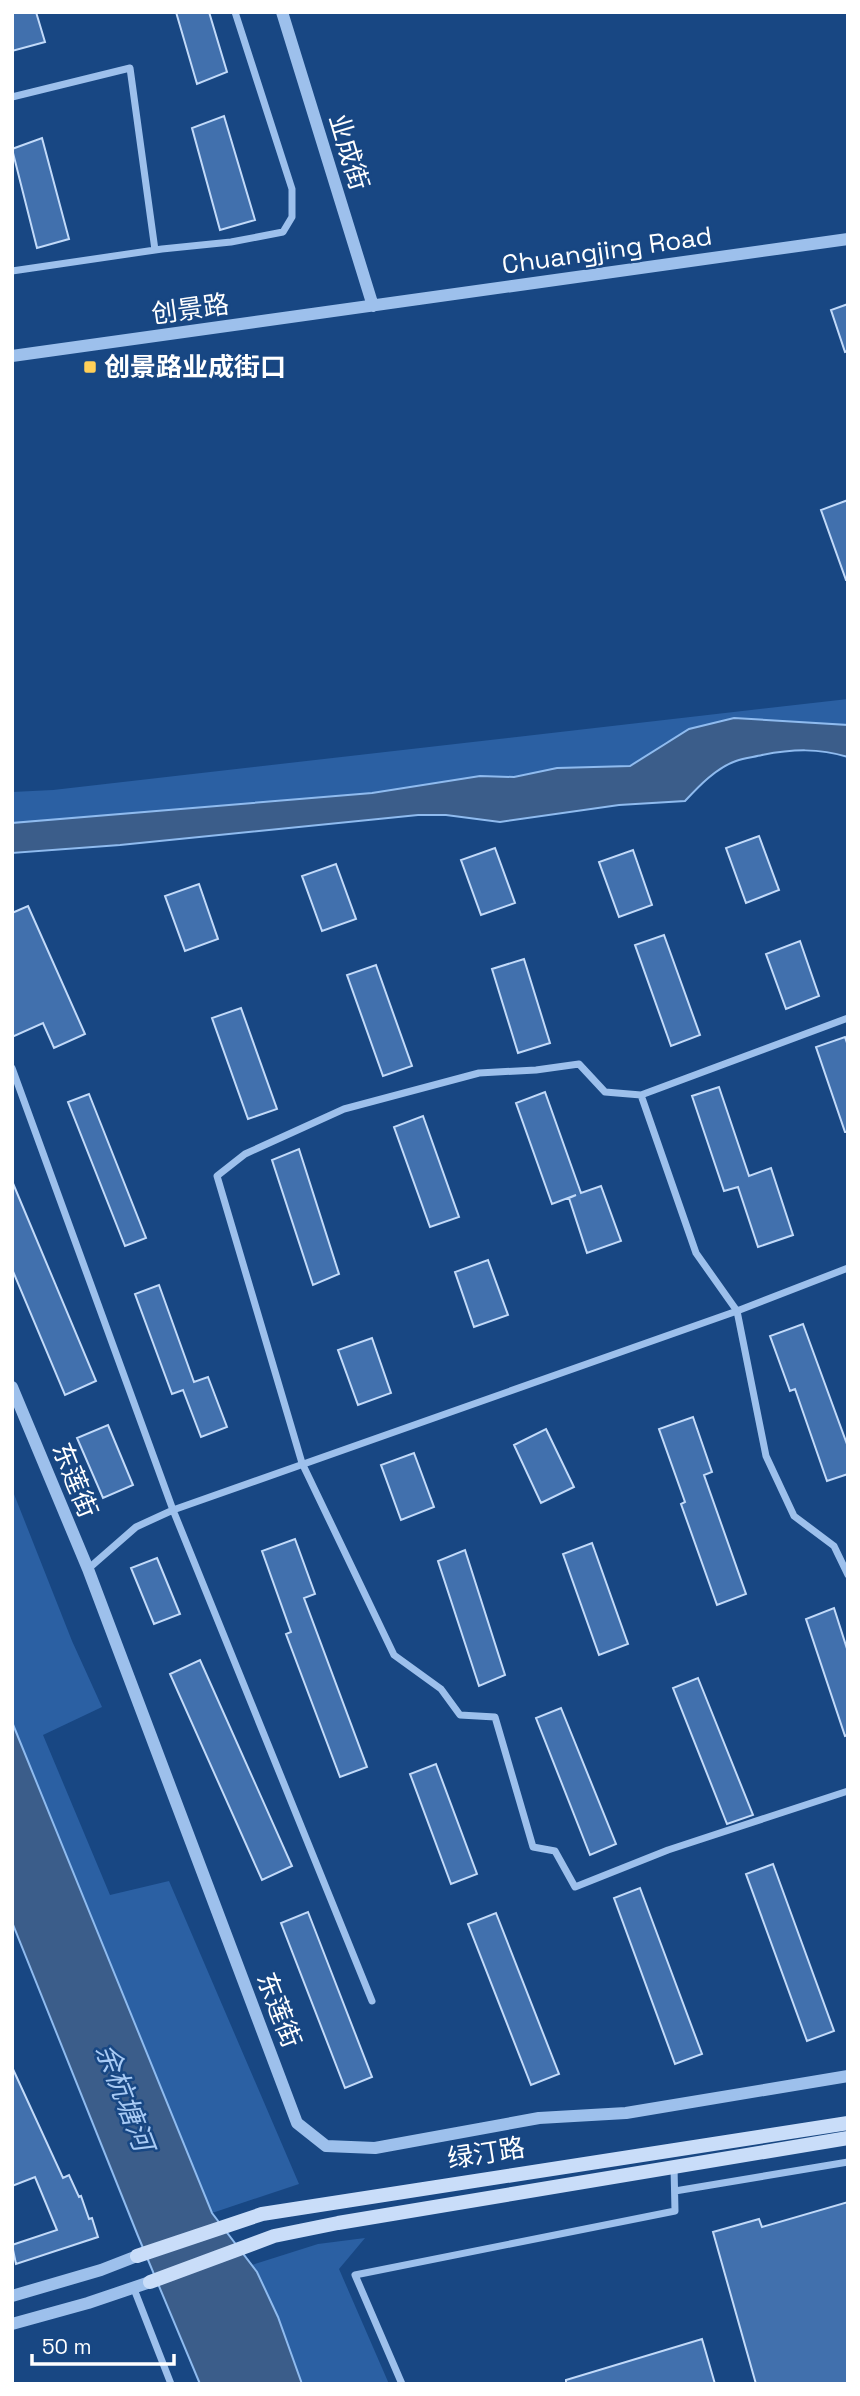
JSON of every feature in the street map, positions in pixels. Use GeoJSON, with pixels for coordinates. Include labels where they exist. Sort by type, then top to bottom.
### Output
{"type":"FeatureCollection","features":[{"type":"Feature","properties":{"kind":"main road","name":"绿汀路"},"geometry":{"type":"LineString","coordinates":[[137,2256],[262,2214],[848,2123]]}},
{"type":"Feature","properties":{"kind":"main road","name":"绿汀路"},"geometry":{"type":"LineString","coordinates":[[150,2282],[274,2236],[848,2138]]}},
{"type":"Feature","properties":{"kind":"street"},"geometry":{"type":"LineString","coordinates":[[12,271],[231,242],[283,232],[292,217],[292,188],[235,12]]}},
{"type":"Feature","properties":{"kind":"street","name":"业成街"},"geometry":{"type":"LineString","coordinates":[[282,12],[373,306]]}},
{"type":"Feature","properties":{"kind":"street"},"geometry":{"type":"LineString","coordinates":[[12,97],[130,68],[155,250]]}},
{"type":"Feature","properties":{"kind":"street","name":"Chuangjing Road"},"geometry":{"type":"LineString","coordinates":[[373,306],[848,239]]}},
{"type":"Feature","properties":{"kind":"street","name":"创景路"},"geometry":{"type":"LineString","coordinates":[[12,356],[373,306]]}},
{"type":"Feature","properties":{"kind":"street"},"geometry":{"type":"LineString","coordinates":[[848,1018],[641,1095],[605,1093],[579,1064],[480,1073],[344,1109],[245,1154],[217,1176],[302,1463],[394,1655],[441,1689],[460,1714],[495,1717],[533,1847],[555,1851],[575,1886],[668,1850],[848,1791]]}},
{"type":"Feature","properties":{"kind":"street"},"geometry":{"type":"LineString","coordinates":[[12,1068],[173,1510],[372,2001]]}},
{"type":"Feature","properties":{"kind":"street"},"geometry":{"type":"LineString","coordinates":[[641,1095],[696,1253],[737,1311],[765,1456],[794,1516],[834,1546],[848,1575]]}},
{"type":"Feature","properties":{"kind":"street"},"geometry":{"type":"LineString","coordinates":[[88,1569],[136,1527],[173,1510],[737,1311],[848,1269]]}},
{"type":"Feature","properties":{"kind":"street","name":"东莲街"},"geometry":{"type":"LineString","coordinates":[[12,1387],[88,1569],[297,2123],[326,2146],[375,2148],[540,2118],[626,2113],[848,2076]]}},
{"type":"Feature","properties":{"kind":"street"},"geometry":{"type":"LineString","coordinates":[[675,2191],[848,2162]]}},
{"type":"Feature","properties":{"kind":"street"},"geometry":{"type":"LineString","coordinates":[[402,2384],[355,2275],[676,2211],[674,2167]]}},
{"type":"Feature","properties":{"kind":"street"},"geometry":{"type":"LineString","coordinates":[[12,2296],[101,2270],[137,2256]]}},
{"type":"Feature","properties":{"kind":"street"},"geometry":{"type":"LineString","coordinates":[[12,2323],[134,2289],[150,2282]]}},
{"type":"Feature","properties":{"kind":"street"},"geometry":{"type":"LineString","coordinates":[[134,2289],[171,2384]]}},
{"type":"Feature","properties":{"kind":"shaded area"},"geometry":{"type":"Polygon","coordinates":[[[848,699],[848,725],[734,718],[666,742],[630,766],[557,768],[514,777],[480,776],[372,793],[12,823],[12,792],[53,790],[848,699]]]}},
{"type":"Feature","properties":{"kind":"shaded area"},"geometry":{"type":"Polygon","coordinates":[[[12,1489],[72,1641],[102,1707],[43,1735],[110,1895],[169,1881],[299,2184],[212,2213],[12,1722],[12,1489]]]}},
{"type":"Feature","properties":{"kind":"shaded area"},"geometry":{"type":"Polygon","coordinates":[[[365,2238],[339,2269],[389,2384],[302,2384],[278,2317],[252,2265],[318,2244],[365,2238]]]}},
{"type":"Feature","properties":{"kind":"water"},"geometry":{"type":"Polygon","coordinates":[[[734,718],[848,725],[848,757],[805,750],[742,759],[715,773],[685,801],[619,805],[500,822],[446,815],[418,815],[12,853],[12,823],[372,793],[480,776],[514,777],[557,768],[630,766],[689,729],[734,718]]]}},
{"type":"Feature","properties":{"kind":"water","name":"余杭塘河"},"geometry":{"type":"Polygon","coordinates":[[[12,1722],[212,2213],[257,2272],[278,2317],[302,2384],[200,2384],[12,1922],[12,1722]]]}},
{"type":"Feature","properties":{"kind":"building"},"geometry":{"type":"Polygon","coordinates":[[[12,12],[36,12],[45,42],[12,51],[12,12]]]}},
{"type":"Feature","properties":{"kind":"building"},"geometry":{"type":"Polygon","coordinates":[[[176,12],[209,12],[227,72],[197,84],[176,12]]]}},
{"type":"Feature","properties":{"kind":"building"},"geometry":{"type":"Polygon","coordinates":[[[224,116],[255,220],[220,230],[192,128],[224,116]]]}},
{"type":"Feature","properties":{"kind":"building"},"geometry":{"type":"Polygon","coordinates":[[[42,138],[69,239],[37,248],[12,149],[42,138]]]}},
{"type":"Feature","properties":{"kind":"building"},"geometry":{"type":"Polygon","coordinates":[[[848,304],[848,351],[845,352],[831,310],[848,304]]]}},
{"type":"Feature","properties":{"kind":"building"},"geometry":{"type":"Polygon","coordinates":[[[848,500],[848,580],[846,580],[821,510],[848,500]]]}},
{"type":"Feature","properties":{"kind":"building"},"geometry":{"type":"Polygon","coordinates":[[[759,836],[779,890],[746,903],[726,848],[759,836]]]}},
{"type":"Feature","properties":{"kind":"building"},"geometry":{"type":"Polygon","coordinates":[[[495,848],[515,903],[481,915],[461,860],[495,848]]]}},
{"type":"Feature","properties":{"kind":"building"},"geometry":{"type":"Polygon","coordinates":[[[633,850],[652,905],[619,917],[599,862],[633,850]]]}},
{"type":"Feature","properties":{"kind":"building"},"geometry":{"type":"Polygon","coordinates":[[[336,864],[356,919],[322,931],[302,876],[336,864]]]}},
{"type":"Feature","properties":{"kind":"building"},"geometry":{"type":"Polygon","coordinates":[[[199,884],[218,939],[185,951],[165,896],[199,884]]]}},
{"type":"Feature","properties":{"kind":"building"},"geometry":{"type":"Polygon","coordinates":[[[28,906],[85,1034],[54,1048],[43,1023],[12,1037],[12,913],[28,906]]]}},
{"type":"Feature","properties":{"kind":"building"},"geometry":{"type":"Polygon","coordinates":[[[664,935],[700,1035],[671,1046],[635,945],[664,935]]]}},
{"type":"Feature","properties":{"kind":"building"},"geometry":{"type":"Polygon","coordinates":[[[800,941],[819,996],[786,1009],[766,954],[800,941]]]}},
{"type":"Feature","properties":{"kind":"building"},"geometry":{"type":"Polygon","coordinates":[[[524,959],[550,1043],[518,1053],[492,969],[524,959]]]}},
{"type":"Feature","properties":{"kind":"building"},"geometry":{"type":"Polygon","coordinates":[[[376,965],[412,1066],[383,1076],[347,975],[376,965]]]}},
{"type":"Feature","properties":{"kind":"building"},"geometry":{"type":"Polygon","coordinates":[[[241,1008],[277,1109],[248,1119],[212,1018],[241,1008]]]}},
{"type":"Feature","properties":{"kind":"building"},"geometry":{"type":"Polygon","coordinates":[[[845,1037],[848,1046],[848,1132],[845,1132],[816,1047],[845,1037]]]}},
{"type":"Feature","properties":{"kind":"building"},"geometry":{"type":"Polygon","coordinates":[[[719,1087],[749,1176],[771,1168],[793,1235],[758,1247],[738,1187],[724,1191],[692,1096],[719,1087]]]}},
{"type":"Feature","properties":{"kind":"building"},"geometry":{"type":"Polygon","coordinates":[[[545,1092],[581,1193],[601,1186],[621,1241],[587,1253],[569,1198],[576,1195],[552,1204],[516,1103],[545,1092]]]}},
{"type":"Feature","properties":{"kind":"building"},"geometry":{"type":"Polygon","coordinates":[[[89,1094],[146,1238],[125,1246],[68,1102],[89,1094]]]}},
{"type":"Feature","properties":{"kind":"building"},"geometry":{"type":"Polygon","coordinates":[[[423,1116],[459,1217],[430,1227],[394,1127],[423,1116]]]}},
{"type":"Feature","properties":{"kind":"building"},"geometry":{"type":"Polygon","coordinates":[[[299,1149],[339,1274],[313,1285],[272,1160],[299,1149]]]}},
{"type":"Feature","properties":{"kind":"building"},"geometry":{"type":"Polygon","coordinates":[[[12,1181],[96,1381],[65,1395],[12,1269],[12,1181]]]}},
{"type":"Feature","properties":{"kind":"building"},"geometry":{"type":"Polygon","coordinates":[[[488,1260],[508,1315],[474,1327],[455,1272],[488,1260]]]}},
{"type":"Feature","properties":{"kind":"building"},"geometry":{"type":"Polygon","coordinates":[[[159,1285],[194,1382],[208,1377],[227,1427],[201,1437],[183,1390],[172,1394],[135,1294],[159,1285]]]}},
{"type":"Feature","properties":{"kind":"building"},"geometry":{"type":"Polygon","coordinates":[[[803,1324],[848,1447],[848,1474],[827,1481],[795,1389],[790,1391],[770,1336],[803,1324]]]}},
{"type":"Feature","properties":{"kind":"building"},"geometry":{"type":"Polygon","coordinates":[[[372,1338],[391,1393],[358,1405],[338,1350],[372,1338]]]}},
{"type":"Feature","properties":{"kind":"building"},"geometry":{"type":"Polygon","coordinates":[[[693,1417],[712,1472],[704,1475],[746,1594],[717,1605],[681,1504],[685,1502],[659,1429],[693,1417]]]}},
{"type":"Feature","properties":{"kind":"building"},"geometry":{"type":"Polygon","coordinates":[[[108,1425],[133,1485],[103,1498],[77,1438],[108,1425]]]}},
{"type":"Feature","properties":{"kind":"building"},"geometry":{"type":"Polygon","coordinates":[[[546,1429],[574,1487],[541,1503],[514,1445],[546,1429]]]}},
{"type":"Feature","properties":{"kind":"building"},"geometry":{"type":"Polygon","coordinates":[[[414,1453],[434,1507],[401,1520],[381,1465],[414,1453]]]}},
{"type":"Feature","properties":{"kind":"building"},"geometry":{"type":"Polygon","coordinates":[[[295,1539],[315,1594],[304,1598],[367,1767],[340,1777],[286,1634],[291,1632],[262,1551],[295,1539]]]}},
{"type":"Feature","properties":{"kind":"building"},"geometry":{"type":"Polygon","coordinates":[[[592,1543],[628,1644],[599,1655],[563,1554],[592,1543]]]}},
{"type":"Feature","properties":{"kind":"building"},"geometry":{"type":"Polygon","coordinates":[[[465,1550],[505,1675],[479,1686],[438,1561],[465,1550]]]}},
{"type":"Feature","properties":{"kind":"building"},"geometry":{"type":"Polygon","coordinates":[[[157,1558],[180,1614],[154,1624],[131,1568],[157,1558]]]}},
{"type":"Feature","properties":{"kind":"building"},"geometry":{"type":"Polygon","coordinates":[[[834,1608],[848,1652],[848,1735],[845,1736],[806,1619],[834,1608]]]}},
{"type":"Feature","properties":{"kind":"building"},"geometry":{"type":"Polygon","coordinates":[[[200,1660],[292,1866],[262,1880],[170,1674],[200,1660]]]}},
{"type":"Feature","properties":{"kind":"building"},"geometry":{"type":"Polygon","coordinates":[[[698,1678],[753,1815],[727,1824],[673,1688],[698,1678]]]}},
{"type":"Feature","properties":{"kind":"building"},"geometry":{"type":"Polygon","coordinates":[[[561,1708],[616,1844],[590,1855],[536,1718],[561,1708]]]}},
{"type":"Feature","properties":{"kind":"building"},"geometry":{"type":"Polygon","coordinates":[[[436,1764],[477,1874],[451,1884],[410,1774],[436,1764]]]}},
{"type":"Feature","properties":{"kind":"building"},"geometry":{"type":"Polygon","coordinates":[[[773,1864],[834,2031],[807,2041],[746,1874],[773,1864]]]}},
{"type":"Feature","properties":{"kind":"building"},"geometry":{"type":"Polygon","coordinates":[[[640,1888],[702,2054],[675,2064],[614,1898],[640,1888]]]}},
{"type":"Feature","properties":{"kind":"building"},"geometry":{"type":"Polygon","coordinates":[[[308,1912],[372,2077],[345,2088],[281,1923],[308,1912]]]}},
{"type":"Feature","properties":{"kind":"building"},"geometry":{"type":"Polygon","coordinates":[[[496,1913],[559,2074],[531,2085],[468,1924],[496,1913]]]}},
{"type":"Feature","properties":{"kind":"building"},"geometry":{"type":"Polygon","coordinates":[[[12,2067],[63,2178],[69,2175],[79,2197],[81,2196],[89,2219],[92,2218],[98,2237],[16,2264],[12,2245],[57,2230],[35,2177],[12,2186],[12,2067]]]}},
{"type":"Feature","properties":{"kind":"building"},"geometry":{"type":"Polygon","coordinates":[[[848,2202],[848,2384],[756,2384],[713,2232],[759,2219],[762,2227],[848,2202]]]}},
{"type":"Feature","properties":{"kind":"building"},"geometry":{"type":"Polygon","coordinates":[[[702,2339],[715,2384],[566,2384],[566,2380],[702,2339]]]}},
{"type":"Feature","properties":{"kind":"place","name":"创景路业成街口"},"geometry":{"type":"Point","coordinates":[90,367]}}]}
